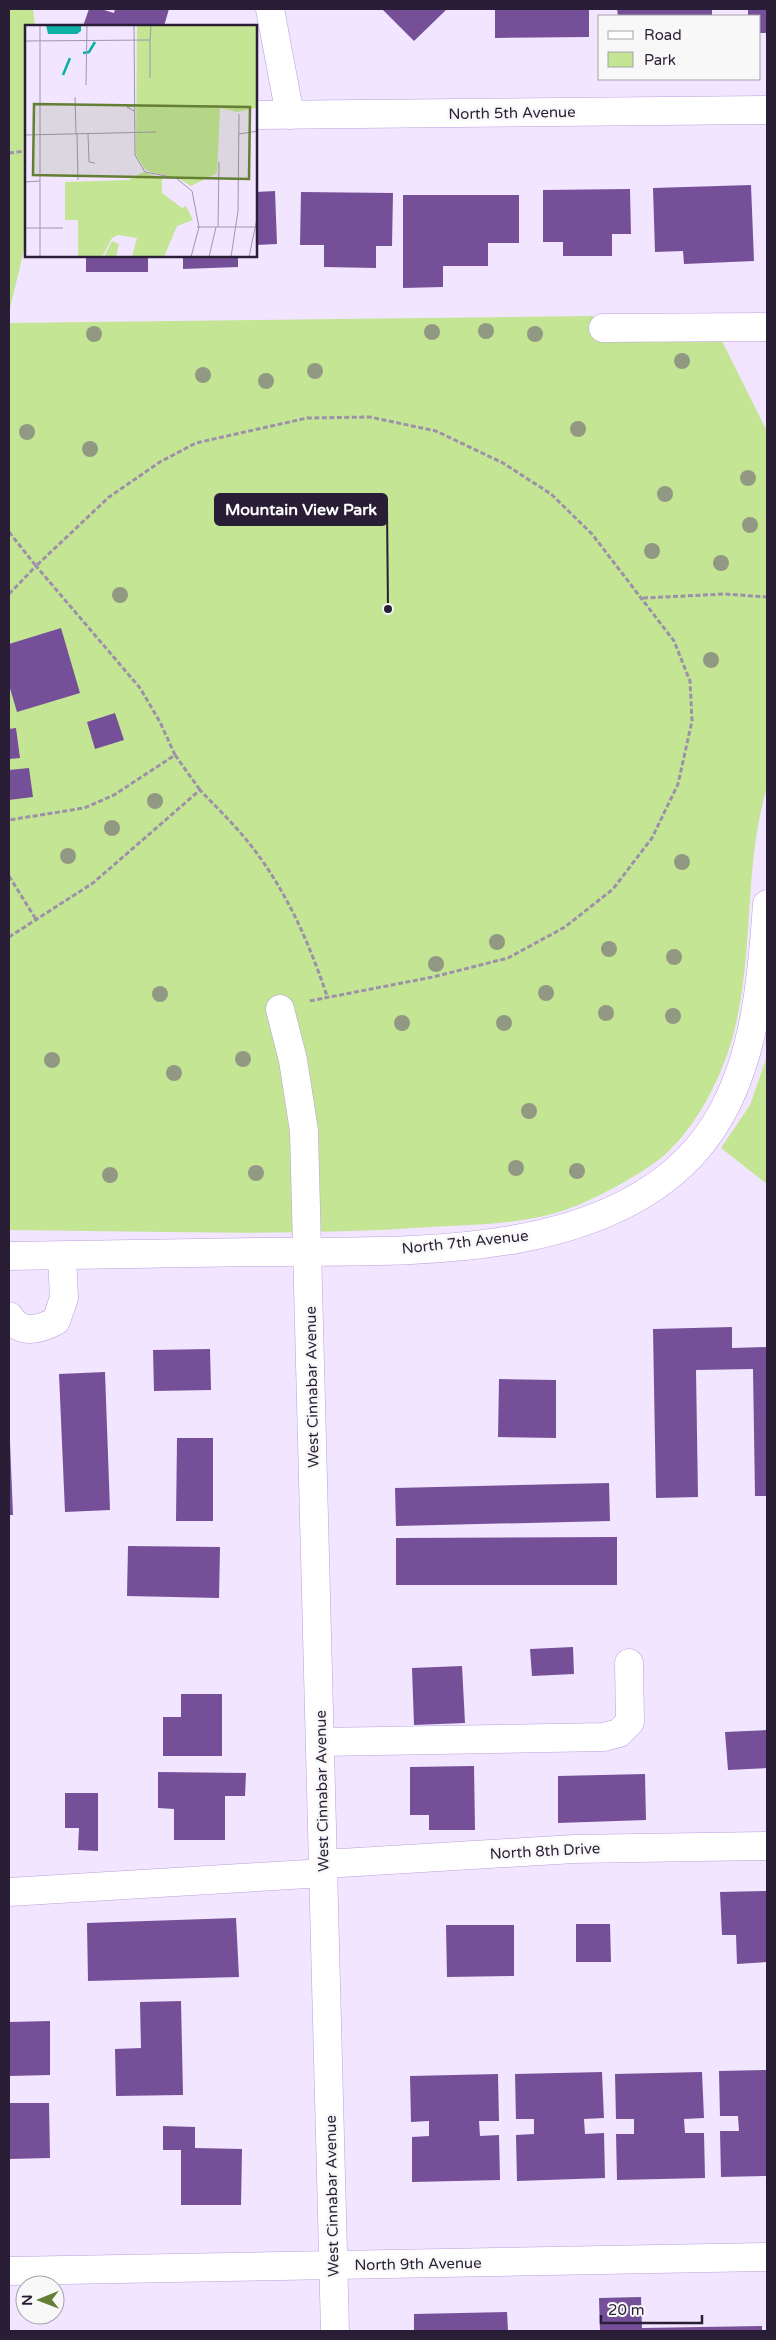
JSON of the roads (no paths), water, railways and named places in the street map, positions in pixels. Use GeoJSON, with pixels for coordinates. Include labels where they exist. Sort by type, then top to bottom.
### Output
{"type":"FeatureCollection","features":[{"type":"Feature","properties":{"kind":"street"},"geometry":{"type":"LineString","coordinates":[[270,9],[290,115]]}},
{"type":"Feature","properties":{"kind":"street","name":"North 5th Avenue"},"geometry":{"type":"LineString","coordinates":[[258,115],[767,110]]}},
{"type":"Feature","properties":{"kind":"street"},"geometry":{"type":"LineString","coordinates":[[603,328],[767,327]]}},
{"type":"Feature","properties":{"kind":"street","name":"North 7th Avenue"},"geometry":{"type":"LineString","coordinates":[[9,1256],[308,1252],[442,1248],[525,1237],[575,1225],[608,1213],[648,1192],[697,1149],[716,1122],[736,1084],[751,1036],[757,1001],[767,904]]}},
{"type":"Feature","properties":{"kind":"street","name":"West Cinnabar Avenue"},"geometry":{"type":"LineString","coordinates":[[292,1006],[293,1060],[304,1131],[308,1252],[335,2331]]}},
{"type":"Feature","properties":{"kind":"street"},"geometry":{"type":"LineString","coordinates":[[9,1316],[14,1325],[25,1330],[43,1328],[56,1321],[64,1298],[62,1256]]}},
{"type":"Feature","properties":{"kind":"street"},"geometry":{"type":"LineString","coordinates":[[321,1742],[604,1737],[619,1733],[630,1722],[629,1663]]}},
{"type":"Feature","properties":{"kind":"street","name":"North 8th Drive"},"geometry":{"type":"LineString","coordinates":[[9,1892],[574,1849],[767,1846]]}},
{"type":"Feature","properties":{"kind":"street","name":"North 9th Avenue"},"geometry":{"type":"LineString","coordinates":[[9,2271],[767,2258]]}},
{"type":"Feature","properties":{"kind":"place","name":"Mountain View Park"},"geometry":{"type":"Point","coordinates":[388,609]}}]}
